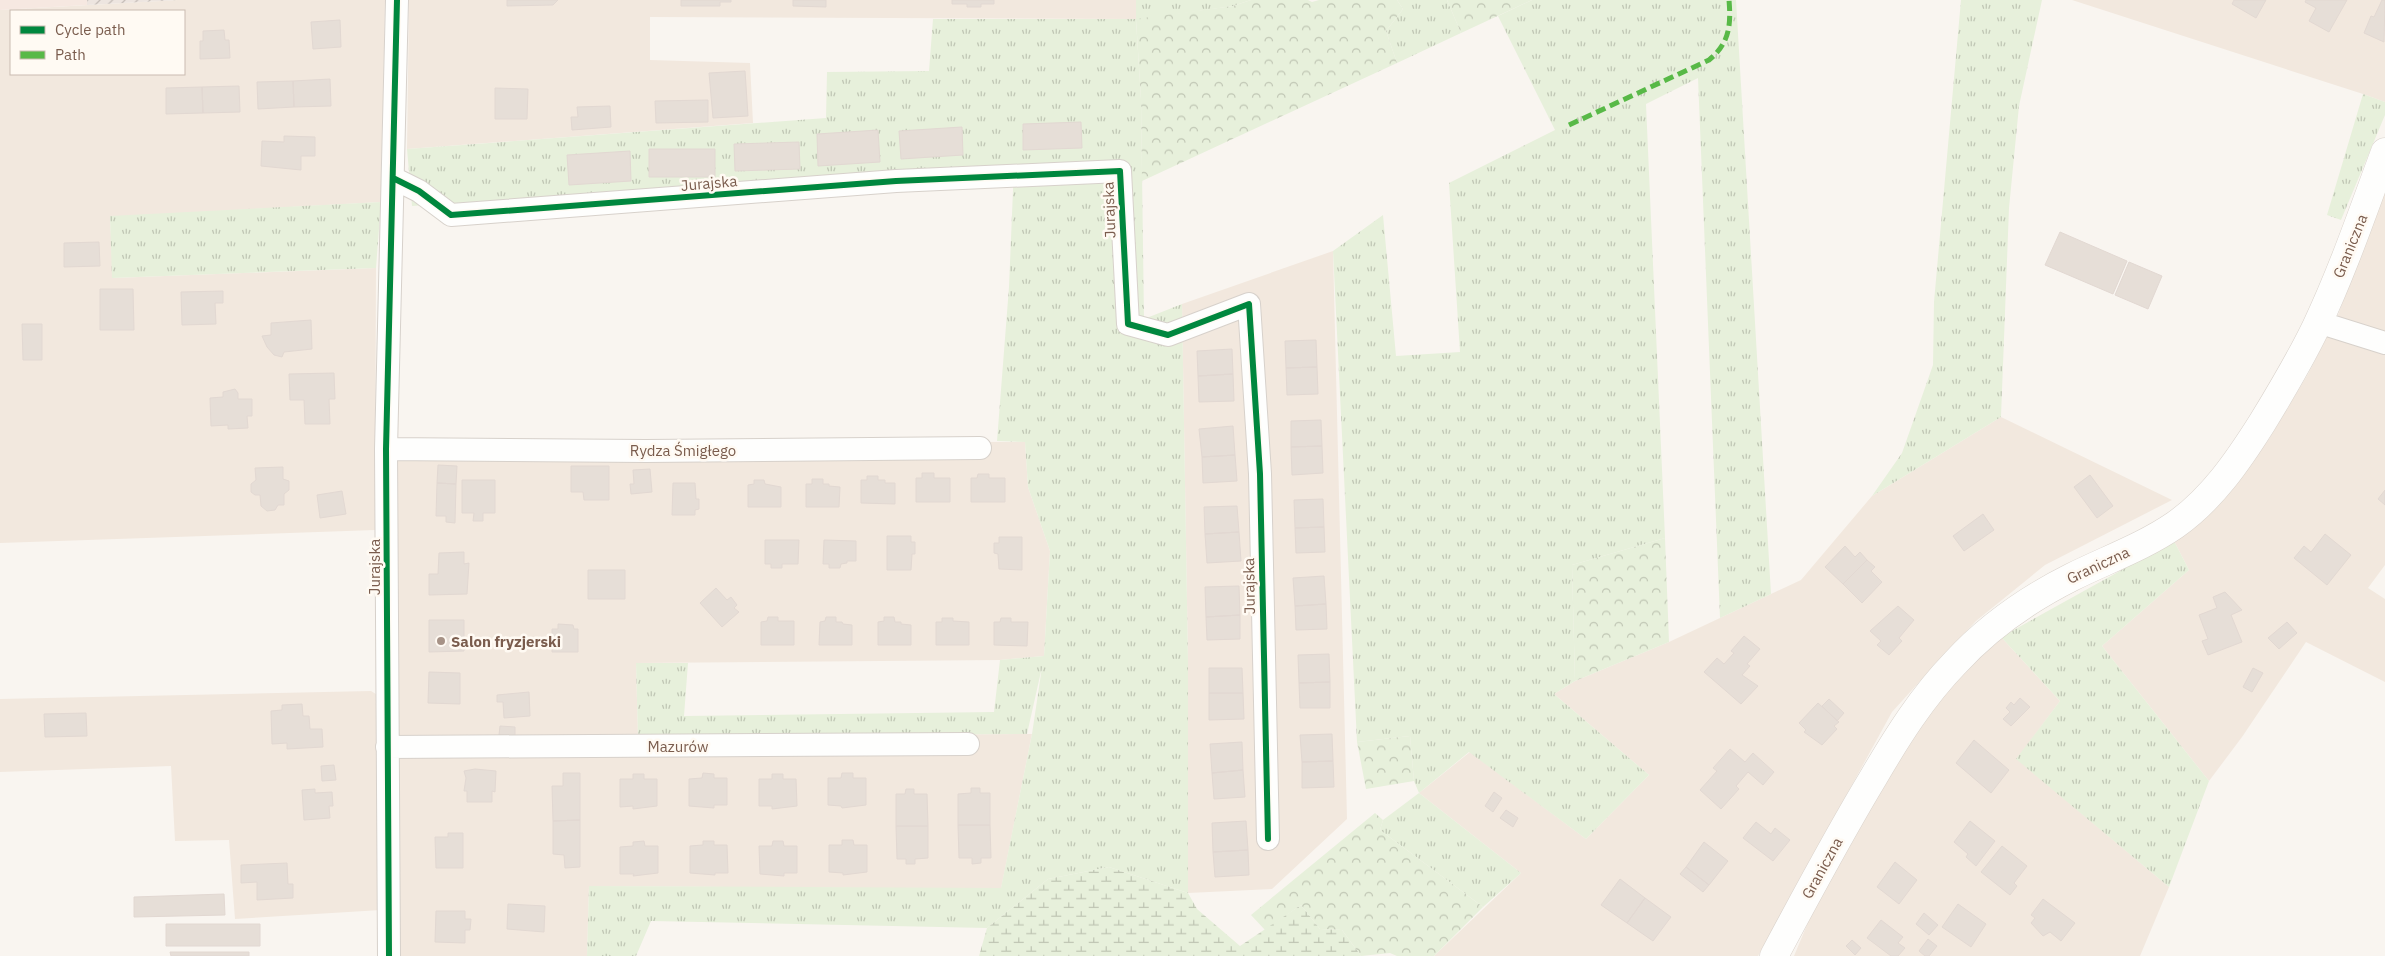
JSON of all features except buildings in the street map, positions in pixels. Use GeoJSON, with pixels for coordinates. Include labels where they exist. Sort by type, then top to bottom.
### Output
{"type":"FeatureCollection","features":[{"type":"Feature","properties":{"kind":"street","name":"Jurajska"},"geometry":{"type":"LineString","coordinates":[[389,956],[386,448],[397,0]]}},
{"type":"Feature","properties":{"kind":"street","name":"Graniczna"},"geometry":{"type":"LineString","coordinates":[[1774,956],[1862,796],[1911,718],[1936,684],[1974,644],[2006,616],[2070,578],[2159,535],[2188,516],[2234,467],[2280,393],[2318,322],[2349,251],[2385,152]]}},
{"type":"Feature","properties":{"kind":"street","name":"Jurajska"},"geometry":{"type":"LineString","coordinates":[[393,178],[419,191],[451,215],[896,181],[1120,171],[1128,324],[1168,336],[1249,304],[1260,474],[1268,839]]}},
{"type":"Feature","properties":{"kind":"street"},"geometry":{"type":"LineString","coordinates":[[2318,322],[2385,342]]}},
{"type":"Feature","properties":{"kind":"street","name":"Rydza Śmigłego"},"geometry":{"type":"LineString","coordinates":[[386,448],[646,451],[980,448]]}},
{"type":"Feature","properties":{"kind":"street","name":"Mazurów"},"geometry":{"type":"LineString","coordinates":[[387,747],[968,744]]}},
{"type":"Feature","properties":{"kind":"shaded area"},"geometry":{"type":"Polygon","coordinates":[[[0,0],[87,0],[87,5],[0,10],[0,0]]]}},
{"type":"Feature","properties":{"kind":"shaded area"},"geometry":{"type":"Polygon","coordinates":[[[87,0],[178,0],[87,5],[87,0]]]}},
{"type":"Feature","properties":{"kind":"shaded area"},"geometry":{"type":"Polygon","coordinates":[[[178,0],[385,0],[381,202],[110,217],[113,278],[376,268],[375,530],[0,543],[0,10],[178,0]]]}},
{"type":"Feature","properties":{"kind":"shaded area"},"geometry":{"type":"Polygon","coordinates":[[[409,0],[1136,0],[1136,19],[650,17],[650,60],[750,63],[753,123],[407,149],[409,0]]]}},
{"type":"Feature","properties":{"kind":"shaded area"},"geometry":{"type":"Polygon","coordinates":[[[2072,0],[2385,0],[2385,102],[2363,94],[2072,0]]]}},
{"type":"Feature","properties":{"kind":"shaded area"},"geometry":{"type":"Polygon","coordinates":[[[2385,189],[2385,565],[2368,588],[2385,599],[2385,682],[2306,642],[2242,737],[2209,781],[2102,646],[2189,570],[2174,541],[2224,499],[2269,439],[2308,374],[2338,315],[2385,189]]]}},
{"type":"Feature","properties":{"kind":"shaded area"},"geometry":{"type":"Polygon","coordinates":[[[1333,251],[1347,819],[1272,889],[1188,893],[1188,661],[1182,304],[1333,251]]]}},
{"type":"Feature","properties":{"kind":"shaded area"},"geometry":{"type":"Polygon","coordinates":[[[2001,417],[2172,500],[2045,565],[1976,621],[1941,658],[1892,712],[1758,956],[1434,956],[1521,873],[1419,793],[1470,752],[1586,839],[1649,775],[1554,694],[1575,681],[1669,642],[1801,580],[1872,496],[2001,417]]]}},
{"type":"Feature","properties":{"kind":"shaded area"},"geometry":{"type":"Polygon","coordinates":[[[400,441],[1025,442],[1028,487],[1050,551],[1044,656],[1000,660],[636,663],[638,737],[1032,734],[1001,889],[589,886],[587,956],[396,956],[392,456],[400,441]]]}},
{"type":"Feature","properties":{"kind":"shaded area"},"geometry":{"type":"Polygon","coordinates":[[[2001,637],[2060,701],[2017,759],[2169,887],[2140,956],[1794,956],[1832,865],[1917,728],[1957,680],[2001,637]]]}},
{"type":"Feature","properties":{"kind":"shaded area"},"geometry":{"type":"Polygon","coordinates":[[[371,691],[379,696],[381,910],[235,919],[229,840],[175,841],[171,766],[0,772],[0,699],[371,691]]]}},
{"type":"Feature","properties":{"kind":"green space"},"geometry":{"type":"Polygon","coordinates":[[[1136,0],[1251,0],[1233,6],[1136,20],[1141,99],[1144,319],[1182,304],[1188,661],[1188,893],[1109,867],[1048,879],[987,928],[651,921],[636,956],[587,956],[589,886],[1001,888],[1032,734],[1042,667],[1027,734],[638,737],[636,663],[688,663],[684,716],[994,712],[1000,660],[1044,656],[1050,551],[1028,487],[1025,442],[997,441],[1009,287],[1014,166],[412,206],[407,149],[826,118],[827,72],[929,71],[933,19],[1136,19],[1136,0]]]}},
{"type":"Feature","properties":{"kind":"green space"},"geometry":{"type":"Polygon","coordinates":[[[1251,0],[1308,0],[1312,2],[1319,0],[1397,0],[1403,9],[1386,31],[1397,63],[1142,181],[1141,99],[1136,19],[1233,6],[1251,0]]]}},
{"type":"Feature","properties":{"kind":"green space"},"geometry":{"type":"Polygon","coordinates":[[[1397,0],[1447,0],[1461,33],[1397,63],[1386,31],[1403,9],[1397,0]]]}},
{"type":"Feature","properties":{"kind":"green space"},"geometry":{"type":"Polygon","coordinates":[[[1447,0],[1532,0],[1461,33],[1447,0]]]}},
{"type":"Feature","properties":{"kind":"green space"},"geometry":{"type":"Polygon","coordinates":[[[1532,0],[1736,0],[1771,594],[1720,618],[1698,78],[1646,104],[1665,538],[1572,565],[1575,681],[1554,694],[1649,775],[1586,839],[1469,752],[1419,793],[1414,781],[1410,736],[1357,742],[1333,251],[1383,215],[1396,356],[1460,352],[1449,183],[1555,130],[1498,16],[1532,0]]]}},
{"type":"Feature","properties":{"kind":"green space"},"geometry":{"type":"Polygon","coordinates":[[[1961,0],[2042,0],[2019,106],[2009,208],[2001,417],[1872,496],[1902,453],[1933,365],[1934,302],[1961,0]]]}},
{"type":"Feature","properties":{"kind":"green space"},"geometry":{"type":"Polygon","coordinates":[[[2363,94],[2385,102],[2385,115],[2341,220],[2327,215],[2363,94]]]}},
{"type":"Feature","properties":{"kind":"green space"},"geometry":{"type":"Polygon","coordinates":[[[381,202],[376,268],[112,278],[110,216],[381,202]]]}},
{"type":"Feature","properties":{"kind":"green space"},"geometry":{"type":"Polygon","coordinates":[[[1665,538],[1669,642],[1575,681],[1572,565],[1665,538]]]}},
{"type":"Feature","properties":{"kind":"green space"},"geometry":{"type":"Polygon","coordinates":[[[2174,541],[2189,570],[2102,646],[2209,781],[2169,887],[2016,759],[2060,701],[2001,637],[2174,541]]]}},
{"type":"Feature","properties":{"kind":"green space"},"geometry":{"type":"Polygon","coordinates":[[[1410,736],[1414,781],[1366,789],[1357,742],[1410,736]]]}},
{"type":"Feature","properties":{"kind":"green space"},"geometry":{"type":"Polygon","coordinates":[[[1419,793],[1521,873],[1483,907],[1380,830],[1383,820],[1419,793]]]}},
{"type":"Feature","properties":{"kind":"green space"},"geometry":{"type":"Polygon","coordinates":[[[1375,813],[1383,820],[1380,830],[1483,907],[1434,956],[1397,956],[1390,953],[1361,956],[1342,930],[1320,929],[1301,905],[1265,930],[1251,915],[1375,813]]]}},
{"type":"Feature","properties":{"kind":"green space"},"geometry":{"type":"Polygon","coordinates":[[[1109,867],[1188,893],[1197,909],[1240,946],[1301,905],[1320,929],[1342,930],[1361,956],[979,956],[987,928],[1048,879],[1109,867]]]}},
{"type":"Feature","properties":{"kind":"marked path"},"geometry":{"type":"LineString","coordinates":[[1569,125],[1709,60],[1721,47],[1728,33],[1730,17],[1729,0]]}},
{"type":"Feature","properties":{"kind":"cycle path"},"geometry":{"type":"LineString","coordinates":[[389,956],[386,449],[397,0]]}},
{"type":"Feature","properties":{"kind":"cycle path"},"geometry":{"type":"LineString","coordinates":[[393,178],[419,191],[451,215],[896,181],[1120,171],[1128,324],[1168,335],[1249,304],[1260,474],[1268,839]]}},
{"type":"Feature","properties":{"kind":"place","name":"Salon fryzjerski"},"geometry":{"type":"Point","coordinates":[441,641]}}]}
